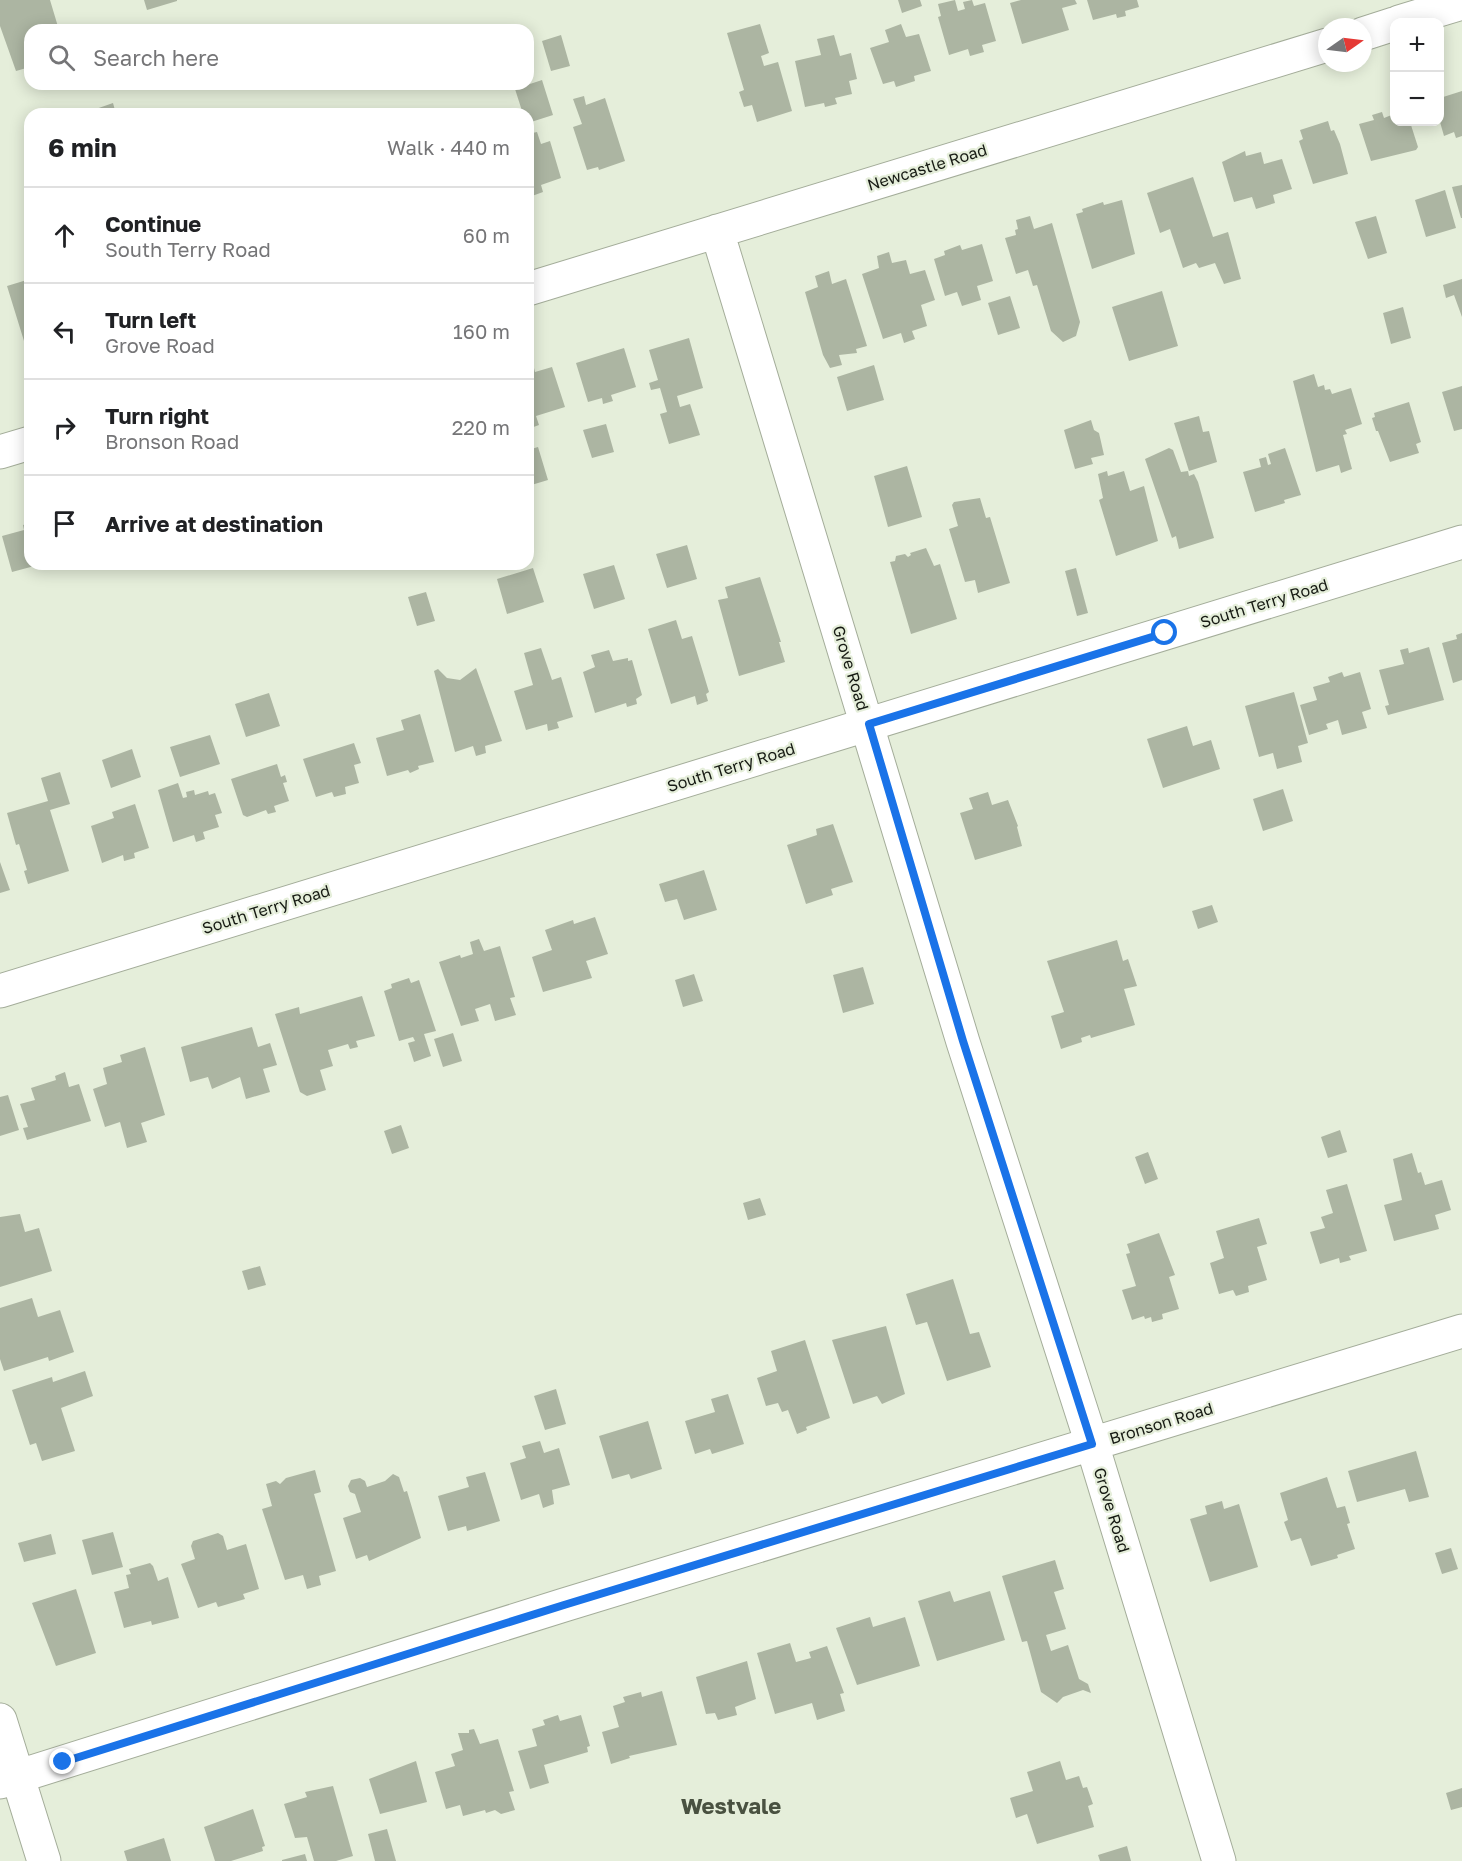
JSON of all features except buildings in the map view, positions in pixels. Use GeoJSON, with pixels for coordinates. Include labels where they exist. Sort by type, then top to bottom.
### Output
{"type":"FeatureCollection","features":[{"type":"Feature","properties":{"kind":"street"},"geometry":{"type":"LineString","coordinates":[[1412,18],[1462,3]]}},
{"type":"Feature","properties":{"kind":"street"},"geometry":{"type":"LineString","coordinates":[[1372,31],[1390,26]]}},
{"type":"Feature","properties":{"kind":"street","name":"Newcastle Road"},"geometry":{"type":"LineString","coordinates":[[534,287],[1318,48]]}},
{"type":"Feature","properties":{"kind":"street","name":"Grove Road"},"geometry":{"type":"LineString","coordinates":[[717,231],[869,724],[963,1041],[1092,1444],[1219,1861]]}},
{"type":"Feature","properties":{"kind":"street"},"geometry":{"type":"LineString","coordinates":[[0,452],[24,445]]}},
{"type":"Feature","properties":{"kind":"street","name":"South Terry Road"},"geometry":{"type":"LineString","coordinates":[[0,991],[1462,542]]}},
{"type":"Feature","properties":{"kind":"street","name":"Bronson Road"},"geometry":{"type":"LineString","coordinates":[[9,1780],[564,1605],[1462,1331]]}},
{"type":"Feature","properties":{"kind":"street"},"geometry":{"type":"LineString","coordinates":[[0,1720],[9,1780],[44,1861]]}},
{"type":"Feature","properties":{"kind":"district","name":"Westvale"},"geometry":{"type":"Point","coordinates":[731,1806]}},
{"type":"Feature","properties":{"kind":"route"},"geometry":{"type":"LineString","coordinates":[[63,1762],[564,1605],[1092,1444],[963,1041],[869,724],[1165,633]]}}]}
